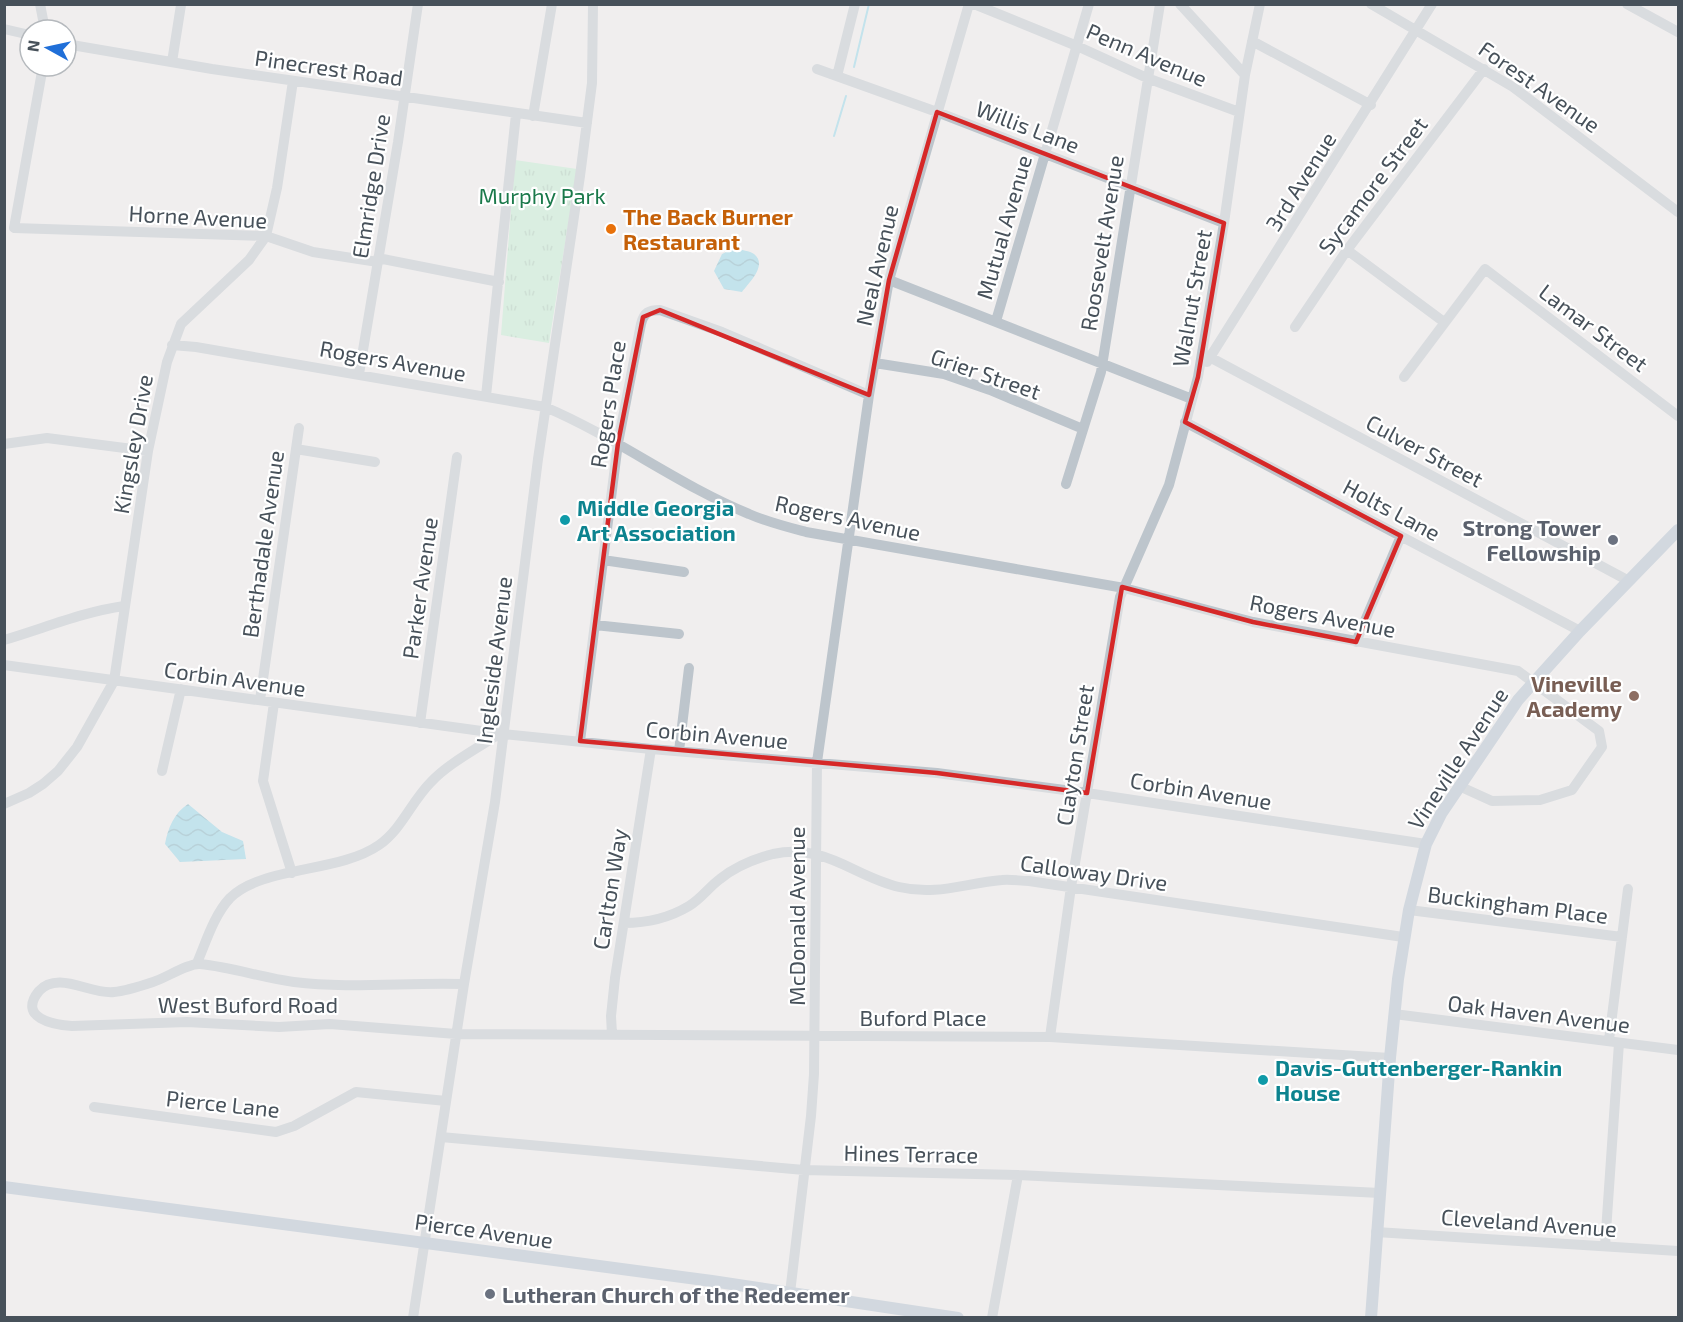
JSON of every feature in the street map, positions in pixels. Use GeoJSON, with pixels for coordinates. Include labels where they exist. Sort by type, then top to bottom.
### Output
{"type":"FeatureCollection","features":[{"type":"Feature","properties":{"kind":"main road","name":"Vineville Avenue"},"geometry":{"type":"LineString","coordinates":[[1371,1317],[1394,1014],[1403,937],[1426,844],[1459,786],[1500,724],[1533,681],[1678,530]]}},
{"type":"Feature","properties":{"kind":"main road","name":"Pierce Avenue"},"geometry":{"type":"LineString","coordinates":[[4,1187],[958,1317]]}},
{"type":"Feature","properties":{"kind":"street","name":"Elmridge Drive"},"geometry":{"type":"LineString","coordinates":[[359,375],[418,4]]}},
{"type":"Feature","properties":{"kind":"street"},"geometry":{"type":"LineString","coordinates":[[533,116],[552,4]]}},
{"type":"Feature","properties":{"kind":"street","name":"Ingleside Avenue"},"geometry":{"type":"LineString","coordinates":[[413,1317],[456,1034],[495,801],[545,407],[592,83],[592,4]]}},
{"type":"Feature","properties":{"kind":"street"},"geometry":{"type":"LineString","coordinates":[[837,76],[855,4]]}},
{"type":"Feature","properties":{"kind":"street","name":"Penn Avenue"},"geometry":{"type":"LineString","coordinates":[[971,4],[1077,46],[1147,78],[1239,112]]}},
{"type":"Feature","properties":{"kind":"street","name":"Neal Avenue"},"geometry":{"type":"LineString","coordinates":[[850,540],[869,395],[889,280],[937,112],[971,4]]}},
{"type":"Feature","properties":{"kind":"street","name":"Mutual Avenue"},"geometry":{"type":"LineString","coordinates":[[996,321],[1089,4]]}},
{"type":"Feature","properties":{"kind":"street","name":"Roosevelt Avenue"},"geometry":{"type":"LineString","coordinates":[[1066,484],[1102,364],[1160,4]]}},
{"type":"Feature","properties":{"kind":"street"},"geometry":{"type":"LineString","coordinates":[[1180,4],[1245,75]]}},
{"type":"Feature","properties":{"kind":"street","name":"Walnut Street"},"geometry":{"type":"LineString","coordinates":[[1206,355],[1239,112],[1260,4]]}},
{"type":"Feature","properties":{"kind":"street","name":"Forest Avenue"},"geometry":{"type":"LineString","coordinates":[[1371,4],[1484,69],[1539,106],[1678,212]]}},
{"type":"Feature","properties":{"kind":"street","name":"3rd Avenue"},"geometry":{"type":"LineString","coordinates":[[1198,376],[1206,355],[1371,105],[1432,4]]}},
{"type":"Feature","properties":{"kind":"street"},"geometry":{"type":"LineString","coordinates":[[172,62],[181,5]]}},
{"type":"Feature","properties":{"kind":"street"},"geometry":{"type":"LineString","coordinates":[[1633,6],[1678,32]]}},
{"type":"Feature","properties":{"kind":"street"},"geometry":{"type":"LineString","coordinates":[[1251,41],[1371,105]]}},
{"type":"Feature","properties":{"kind":"street","name":"Pinecrest Road"},"geometry":{"type":"LineString","coordinates":[[78,46],[292,81],[587,123]]}},
{"type":"Feature","properties":{"kind":"street","name":"Willis Lane"},"geometry":{"type":"LineString","coordinates":[[817,69],[937,112],[1224,223]]}},
{"type":"Feature","properties":{"kind":"street","name":"Sycamore Street"},"geometry":{"type":"LineString","coordinates":[[1295,327],[1347,250],[1484,69]]}},
{"type":"Feature","properties":{"kind":"street","name":"Horne Avenue"},"geometry":{"type":"LineString","coordinates":[[41,78],[14,228],[266,236],[313,252],[378,260],[499,282]]}},
{"type":"Feature","properties":{"kind":"street","name":"Kingsley Drive"},"geometry":{"type":"LineString","coordinates":[[4,804],[29,793],[58,771],[77,747],[114,681],[148,451],[160,386],[172,345],[181,324],[249,260],[266,236],[277,188],[292,81]]}},
{"type":"Feature","properties":{"kind":"street"},"geometry":{"type":"LineString","coordinates":[[486,396],[516,114]]}},
{"type":"Feature","properties":{"kind":"street"},"geometry":{"type":"LineString","coordinates":[[1347,250],[1444,322],[1404,377]]}},
{"type":"Feature","properties":{"kind":"street","name":"Lamar Street"},"geometry":{"type":"LineString","coordinates":[[1444,322],[1485,268],[1678,416]]}},
{"type":"Feature","properties":{"kind":"street"},"geometry":{"type":"LineString","coordinates":[[889,280],[1192,399]]}},
{"type":"Feature","properties":{"kind":"street","name":"Rogers Place"},"geometry":{"type":"LineString","coordinates":[[580,741],[618,443],[641,324],[646,313],[651,310],[660,310],[722,332],[869,395]]}},
{"type":"Feature","properties":{"kind":"street","name":"Rogers Avenue"},"geometry":{"type":"LineString","coordinates":[[172,345],[196,347],[545,407],[585,424],[749,514],[806,532],[1124,588],[1253,622],[1499,666],[1518,671],[1599,731],[1602,747],[1572,790],[1540,800],[1492,801],[1459,786]]}},
{"type":"Feature","properties":{"kind":"street","name":"Culver Street"},"geometry":{"type":"LineString","coordinates":[[1206,355],[1629,581]]}},
{"type":"Feature","properties":{"kind":"street","name":"Grier Street"},"geometry":{"type":"LineString","coordinates":[[875,363],[944,374],[990,390],[1083,429]]}},
{"type":"Feature","properties":{"kind":"street","name":"Walnut Street"},"geometry":{"type":"LineString","coordinates":[[1124,588],[1166,493],[1198,376]]}},
{"type":"Feature","properties":{"kind":"street","name":"Holts Lane"},"geometry":{"type":"LineString","coordinates":[[1185,422],[1580,631]]}},
{"type":"Feature","properties":{"kind":"street","name":"Berthadale Avenue"},"geometry":{"type":"LineString","coordinates":[[260,700],[299,428]]}},
{"type":"Feature","properties":{"kind":"street"},"geometry":{"type":"LineString","coordinates":[[4,444],[47,438],[148,451]]}},
{"type":"Feature","properties":{"kind":"street"},"geometry":{"type":"LineString","coordinates":[[296,449],[375,462]]}},
{"type":"Feature","properties":{"kind":"street","name":"Parker Avenue"},"geometry":{"type":"LineString","coordinates":[[420,723],[457,457]]}},
{"type":"Feature","properties":{"kind":"street"},"geometry":{"type":"LineString","coordinates":[[1356,642],[1401,536]]}},
{"type":"Feature","properties":{"kind":"street","name":"McDonald Avenue"},"geometry":{"type":"LineString","coordinates":[[790,1293],[811,1116],[815,1036],[815,854],[818,762],[850,540]]}},
{"type":"Feature","properties":{"kind":"street"},"geometry":{"type":"LineString","coordinates":[[603,560],[684,572]]}},
{"type":"Feature","properties":{"kind":"street","name":"Clayton Street"},"geometry":{"type":"LineString","coordinates":[[1050,1037],[1071,887],[1120,597],[1124,588]]}},
{"type":"Feature","properties":{"kind":"street"},"geometry":{"type":"LineString","coordinates":[[4,640],[62,620],[101,609],[124,606]]}},
{"type":"Feature","properties":{"kind":"street"},"geometry":{"type":"LineString","coordinates":[[595,625],[679,634]]}},
{"type":"Feature","properties":{"kind":"street","name":"Corbin Avenue"},"geometry":{"type":"LineString","coordinates":[[4,665],[503,734],[651,749],[937,772],[1426,844]]}},
{"type":"Feature","properties":{"kind":"street"},"geometry":{"type":"LineString","coordinates":[[679,751],[689,668]]}},
{"type":"Feature","properties":{"kind":"street"},"geometry":{"type":"LineString","coordinates":[[162,771],[181,689]]}},
{"type":"Feature","properties":{"kind":"street"},"geometry":{"type":"LineString","coordinates":[[274,703],[263,781],[292,873]]}},
{"type":"Feature","properties":{"kind":"street"},"geometry":{"type":"LineString","coordinates":[[464,984],[420,982],[330,985],[293,982],[197,963],[218,916],[228,900],[237,892],[250,885],[359,856],[379,845],[397,829],[430,782],[494,737],[503,734]]}},
{"type":"Feature","properties":{"kind":"street","name":"Carlton Way"},"geometry":{"type":"LineString","coordinates":[[612,1034],[614,987],[651,749]]}},
{"type":"Feature","properties":{"kind":"street","name":"Calloway Drive"},"geometry":{"type":"LineString","coordinates":[[624,923],[641,923],[667,917],[691,905],[719,879],[745,863],[774,854],[798,852],[836,860],[890,885],[916,890],[933,891],[1003,879],[1071,887],[1403,937]]}},
{"type":"Feature","properties":{"kind":"street"},"geometry":{"type":"LineString","coordinates":[[1605,1246],[1614,1041],[1628,889]]}},
{"type":"Feature","properties":{"kind":"street","name":"Buckingham Place"},"geometry":{"type":"LineString","coordinates":[[1409,910],[1622,937]]}},
{"type":"Feature","properties":{"kind":"street","name":"West Buford Road"},"geometry":{"type":"LineString","coordinates":[[197,963],[154,982],[114,992],[104,993],[69,984],[50,984],[39,992],[34,1001],[34,1009],[40,1019],[53,1024],[72,1026],[167,1022],[279,1027],[330,1024],[456,1034]]}},
{"type":"Feature","properties":{"kind":"street","name":"Oak Haven Avenue"},"geometry":{"type":"LineString","coordinates":[[1394,1014],[1678,1050]]}},
{"type":"Feature","properties":{"kind":"street","name":"Buford Place"},"geometry":{"type":"LineString","coordinates":[[456,1034],[1050,1037],[1390,1058]]}},
{"type":"Feature","properties":{"kind":"street","name":"Pierce Lane"},"geometry":{"type":"LineString","coordinates":[[94,1107],[276,1132],[294,1126],[356,1092],[446,1101]]}},
{"type":"Feature","properties":{"kind":"street","name":"Hines Terrace"},"geometry":{"type":"LineString","coordinates":[[441,1137],[804,1170],[1018,1175],[1380,1193]]}},
{"type":"Feature","properties":{"kind":"street"},"geometry":{"type":"LineString","coordinates":[[992,1317],[1018,1175]]}},
{"type":"Feature","properties":{"kind":"street","name":"Cleveland Avenue"},"geometry":{"type":"LineString","coordinates":[[1377,1232],[1678,1251]]}},
{"type":"Feature","properties":{"kind":"highlighted area"},"geometry":{"type":"Polygon","coordinates":[[[937,112],[1224,223],[1198,377],[1185,422],[1401,536],[1356,642],[1253,622],[1122,587],[1087,793],[937,773],[580,741],[618,443],[643,317],[660,310],[869,395],[889,280],[937,112]]]}},
{"type":"Feature","properties":{"kind":"green space","name":"Murphy Park"},"geometry":{"type":"Polygon","coordinates":[[[515,160],[577,169],[549,343],[501,335],[515,160]]]}},
{"type":"Feature","properties":{"kind":"water"},"geometry":{"type":"Polygon","coordinates":[[[735,248],[754,254],[759,263],[756,274],[742,292],[724,289],[714,271],[722,254],[735,248]]]}},
{"type":"Feature","properties":{"kind":"water"},"geometry":{"type":"Polygon","coordinates":[[[188,804],[222,832],[243,841],[246,859],[180,862],[165,844],[172,821],[188,804]]]}},
{"type":"Feature","properties":{"kind":"waterway"},"geometry":{"type":"LineString","coordinates":[[854,67],[869,4]]}},
{"type":"Feature","properties":{"kind":"waterway"},"geometry":{"type":"LineString","coordinates":[[834,136],[846,96]]}},
{"type":"Feature","properties":{"kind":"place","name":"The Back Burner Restaurant"},"geometry":{"type":"Point","coordinates":[611,229]}},
{"type":"Feature","properties":{"kind":"place","name":"Middle Georgia Art Association"},"geometry":{"type":"Point","coordinates":[565,520]}},
{"type":"Feature","properties":{"kind":"place","name":"Strong Tower Fellowship"},"geometry":{"type":"Point","coordinates":[1613,540]}},
{"type":"Feature","properties":{"kind":"place","name":"Vineville Academy"},"geometry":{"type":"Point","coordinates":[1634,696]}},
{"type":"Feature","properties":{"kind":"place","name":"Davis-Guttenberger-Rankin House"},"geometry":{"type":"Point","coordinates":[1263,1080]}},
{"type":"Feature","properties":{"kind":"place","name":"Lutheran Church of the Redeemer"},"geometry":{"type":"Point","coordinates":[490,1294]}}]}
